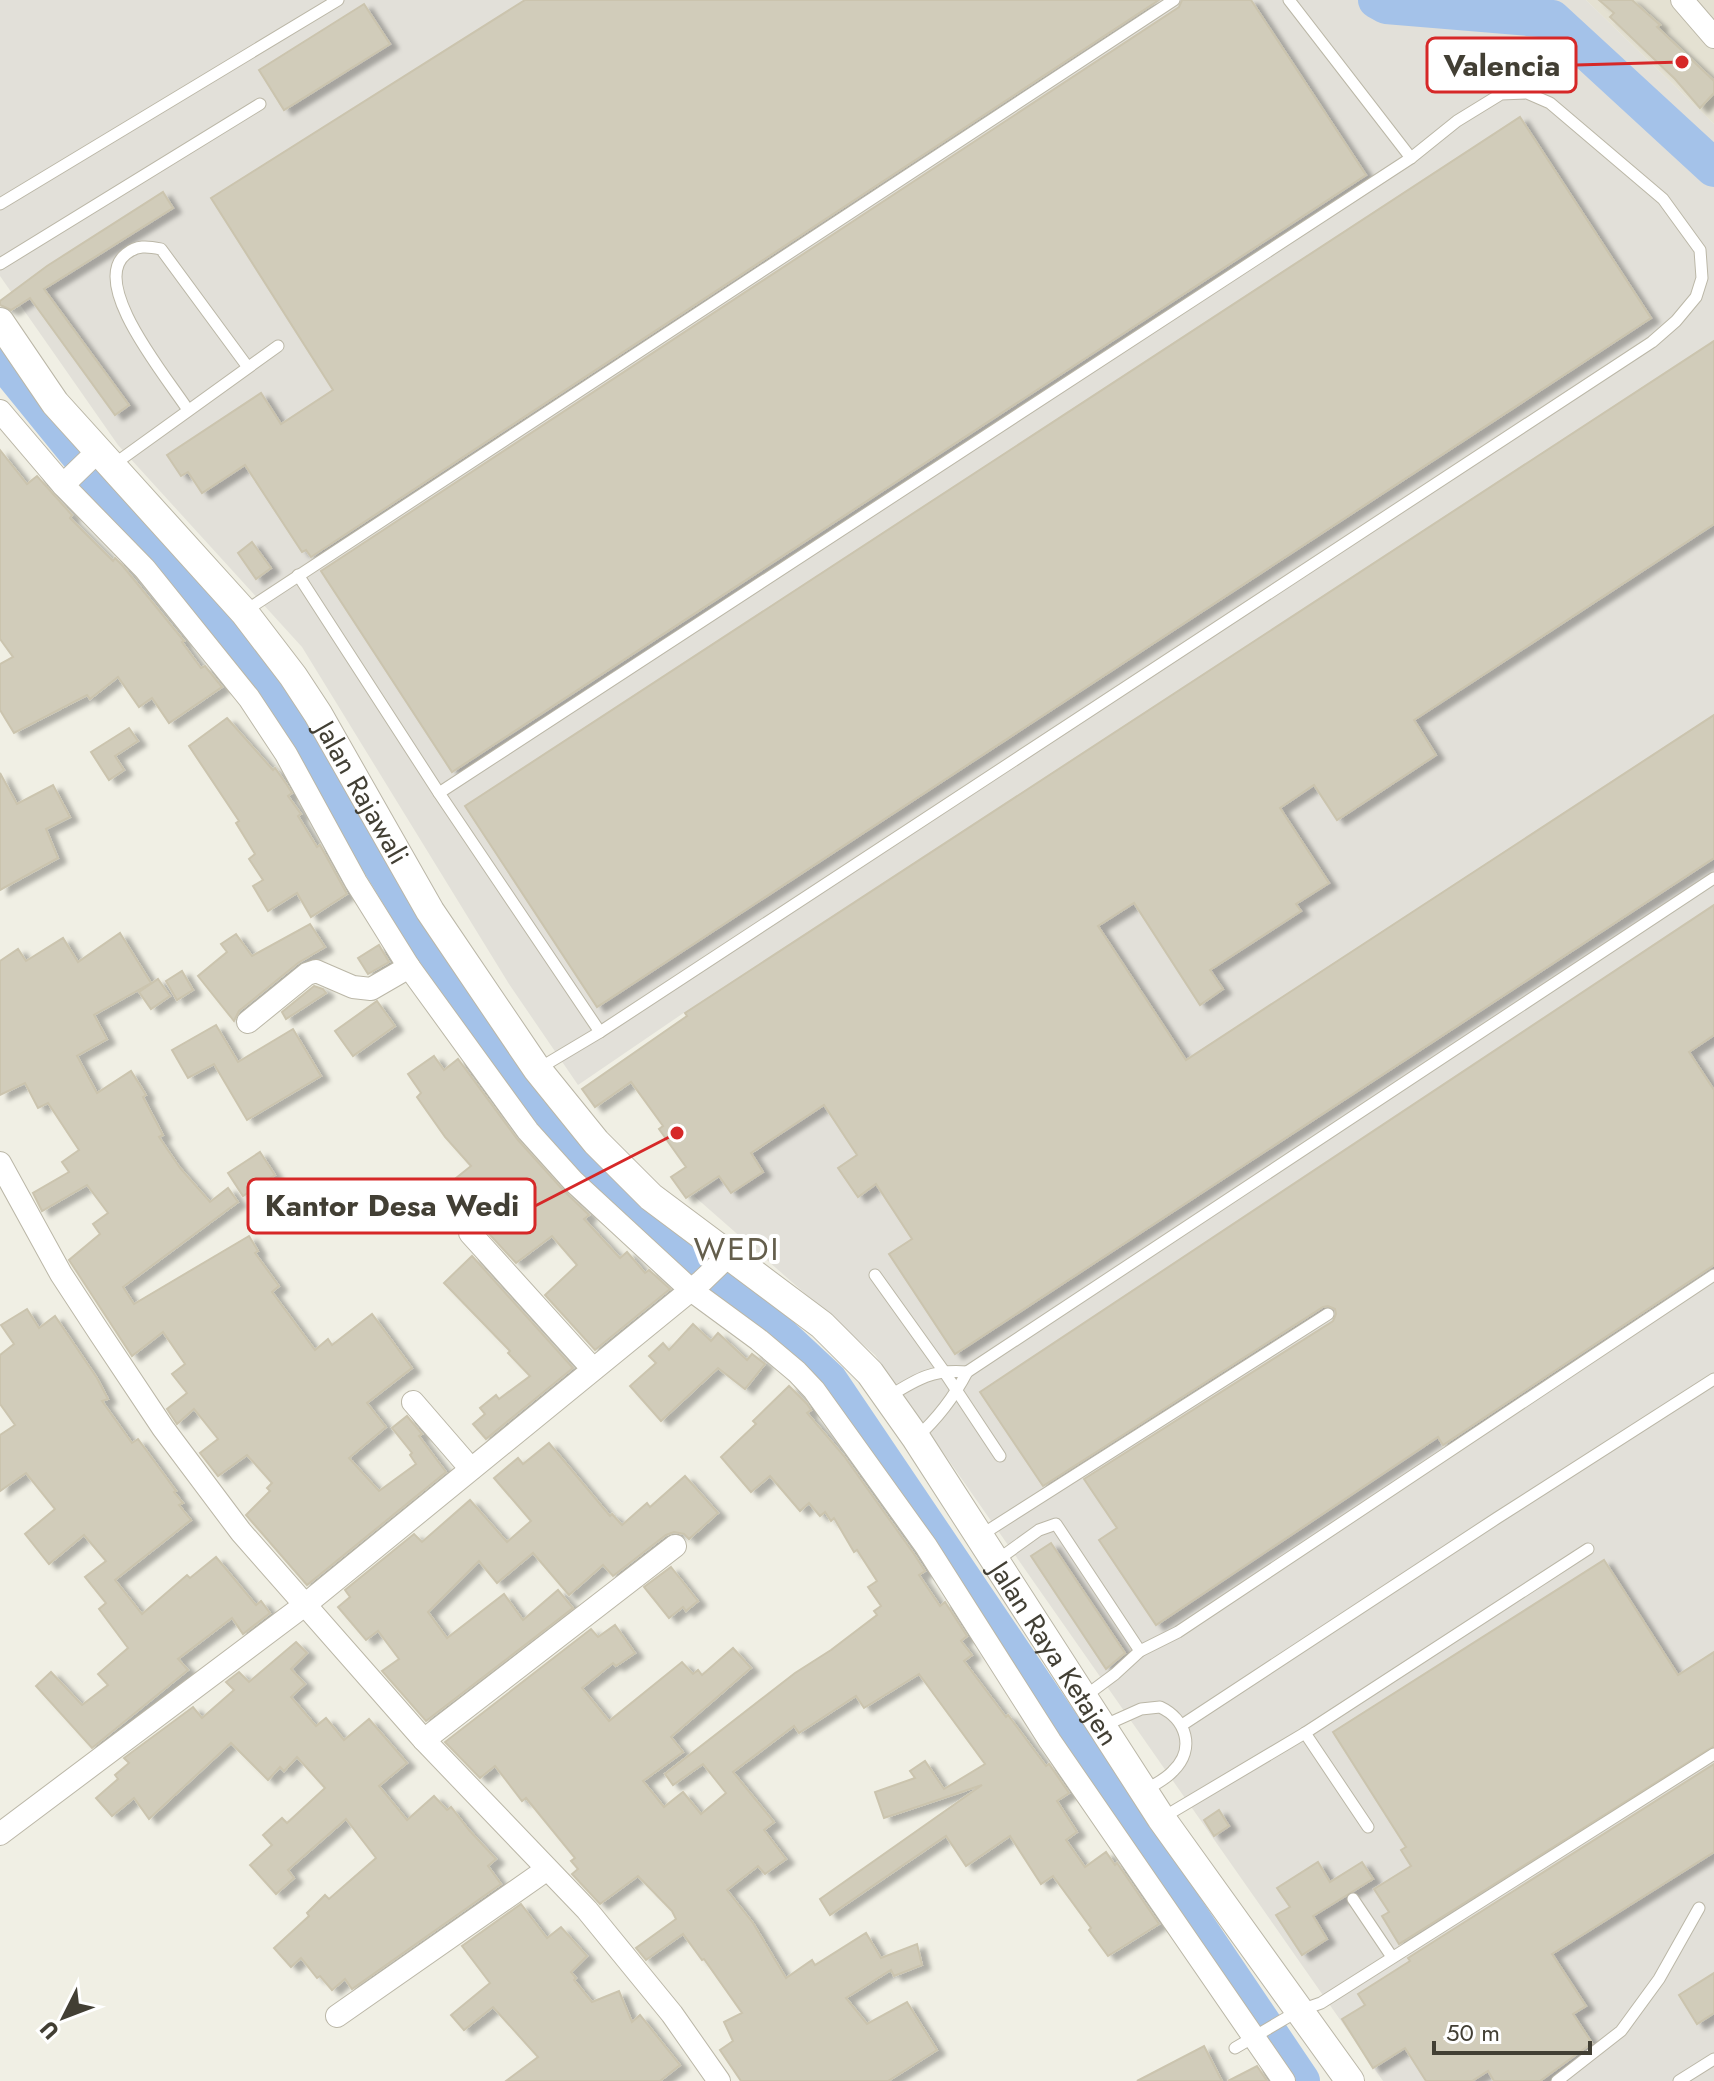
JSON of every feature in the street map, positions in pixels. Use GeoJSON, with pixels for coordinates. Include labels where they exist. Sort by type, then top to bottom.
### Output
{"type":"FeatureCollection","features":[{"type":"Feature","properties":{"kind":"street"},"geometry":{"type":"LineString","coordinates":[[1682,0],[1714,37]]}},
{"type":"Feature","properties":{"kind":"street","name":"Jalan Rajawali"},"geometry":{"type":"LineString","coordinates":[[0,322],[98,460],[244,612],[318,714],[404,869],[537,1069],[616,1165],[724,1260]]}},
{"type":"Feature","properties":{"kind":"street"},"geometry":{"type":"LineString","coordinates":[[0,411],[145,569],[249,698],[286,754],[356,882],[409,967],[528,1131],[573,1181],[797,1372],[814,1390],[926,1546],[1050,1741],[1249,2039],[1284,2081]]}},
{"type":"Feature","properties":{"kind":"street"},"geometry":{"type":"LineString","coordinates":[[65,483],[98,460]]}},
{"type":"Feature","properties":{"kind":"street"},"geometry":{"type":"LineString","coordinates":[[248,1022],[307,974],[316,971],[353,987],[371,989],[409,967]]}},
{"type":"Feature","properties":{"kind":"street"},"geometry":{"type":"LineString","coordinates":[[0,1163],[61,1274],[163,1428],[241,1532],[424,1740],[587,1910],[672,2014],[719,2081]]}},
{"type":"Feature","properties":{"kind":"street"},"geometry":{"type":"LineString","coordinates":[[470,1233],[593,1369]]}},
{"type":"Feature","properties":{"kind":"street"},"geometry":{"type":"LineString","coordinates":[[0,1834],[306,1604],[724,1260]]}},
{"type":"Feature","properties":{"kind":"street","name":"Jalan Raya Ketajen"},"geometry":{"type":"LineString","coordinates":[[724,1260],[822,1325],[860,1361],[888,1397],[1161,1818],[1227,1906],[1291,2014],[1350,2081]]}},
{"type":"Feature","properties":{"kind":"street"},"geometry":{"type":"LineString","coordinates":[[413,1402],[471,1469]]}},
{"type":"Feature","properties":{"kind":"street"},"geometry":{"type":"LineString","coordinates":[[424,1740],[675,1546]]}},
{"type":"Feature","properties":{"kind":"street"},"geometry":{"type":"LineString","coordinates":[[337,2016],[546,1870]]}},
{"type":"Feature","properties":{"kind":"lane"},"geometry":{"type":"LineString","coordinates":[[0,204],[338,0]]}},
{"type":"Feature","properties":{"kind":"lane"},"geometry":{"type":"LineString","coordinates":[[244,612],[1174,0]]}},
{"type":"Feature","properties":{"kind":"lane"},"geometry":{"type":"LineString","coordinates":[[1289,0],[1411,158]]}},
{"type":"Feature","properties":{"kind":"lane"},"geometry":{"type":"LineString","coordinates":[[439,793],[1411,158],[1457,121],[1501,94],[1527,93],[1550,103],[1663,199],[1700,250],[1702,278],[1696,297],[1676,321],[1652,342],[600,1032],[537,1069]]}},
{"type":"Feature","properties":{"kind":"lane"},"geometry":{"type":"LineString","coordinates":[[0,264],[260,104]]}},
{"type":"Feature","properties":{"kind":"lane"},"geometry":{"type":"LineString","coordinates":[[188,410],[129,321],[117,295],[114,272],[121,258],[131,250],[144,246],[161,249],[247,366]]}},
{"type":"Feature","properties":{"kind":"lane"},"geometry":{"type":"LineString","coordinates":[[98,460],[188,410],[278,346]]}},
{"type":"Feature","properties":{"kind":"lane"},"geometry":{"type":"LineString","coordinates":[[298,575],[439,793],[600,1032]]}},
{"type":"Feature","properties":{"kind":"lane"},"geometry":{"type":"LineString","coordinates":[[916,1438],[957,1391],[967,1372],[1714,878]]}},
{"type":"Feature","properties":{"kind":"lane"},"geometry":{"type":"LineString","coordinates":[[875,1275],[1000,1456]]}},
{"type":"Feature","properties":{"kind":"lane"},"geometry":{"type":"LineString","coordinates":[[1084,1697],[1140,1651],[1178,1632],[1714,1275]]}},
{"type":"Feature","properties":{"kind":"lane"},"geometry":{"type":"LineString","coordinates":[[978,1537],[1328,1314]]}},
{"type":"Feature","properties":{"kind":"lane"},"geometry":{"type":"LineString","coordinates":[[888,1397],[927,1375],[943,1370],[967,1372]]}},
{"type":"Feature","properties":{"kind":"lane"},"geometry":{"type":"LineString","coordinates":[[1182,1725],[1714,1379]]}},
{"type":"Feature","properties":{"kind":"lane"},"geometry":{"type":"LineString","coordinates":[[995,1561],[1039,1530],[1056,1524],[1140,1651]]}},
{"type":"Feature","properties":{"kind":"lane"},"geometry":{"type":"LineString","coordinates":[[1161,1818],[1305,1733],[1588,1549]]}},
{"type":"Feature","properties":{"kind":"lane"},"geometry":{"type":"LineString","coordinates":[[1102,1726],[1141,1709],[1160,1707],[1175,1716],[1182,1725],[1187,1748],[1182,1761],[1174,1771],[1144,1792]]}},
{"type":"Feature","properties":{"kind":"lane"},"geometry":{"type":"LineString","coordinates":[[1305,1733],[1368,1827]]}},
{"type":"Feature","properties":{"kind":"lane"},"geometry":{"type":"LineString","coordinates":[[1249,2039],[1291,2014],[1321,2003],[1714,1754]]}},
{"type":"Feature","properties":{"kind":"lane"},"geometry":{"type":"LineString","coordinates":[[1353,1899],[1392,1957]]}},
{"type":"Feature","properties":{"kind":"lane"},"geometry":{"type":"LineString","coordinates":[[1557,2081],[1621,2031],[1659,1979],[1699,1908]]}},
{"type":"Feature","properties":{"kind":"lane"},"geometry":{"type":"LineString","coordinates":[[1679,2081],[1714,2059]]}},
{"type":"Feature","properties":{"kind":"shaded area"},"geometry":{"type":"Polygon","coordinates":[[[0,0],[1586,0],[1714,124],[1714,2081],[1383,2081],[875,1355],[694,1196],[770,1142],[685,1012],[578,1085],[509,984],[302,647],[118,445],[0,276],[0,0]]]}},
{"type":"Feature","properties":{"kind":"shaded area"},"geometry":{"type":"Polygon","coordinates":[[[1586,0],[1714,0],[1714,124],[1586,0]]]}},
{"type":"Feature","properties":{"kind":"building"},"geometry":{"type":"Polygon","coordinates":[[[525,0],[1159,0],[311,557],[306,550],[302,552],[245,465],[202,493],[188,472],[181,476],[167,455],[261,393],[281,424],[333,390],[211,198],[525,0]]]}},
{"type":"Feature","properties":{"kind":"building"},"geometry":{"type":"Polygon","coordinates":[[[1182,0],[1251,0],[1366,175],[452,772],[321,571],[1179,7],[1182,0]]]}},
{"type":"Feature","properties":{"kind":"building"},"geometry":{"type":"Polygon","coordinates":[[[1599,0],[1632,0],[1714,81],[1714,93],[1700,108],[1675,79],[1610,17],[1614,13],[1599,0]]]}},
{"type":"Feature","properties":{"kind":"building"},"geometry":{"type":"Polygon","coordinates":[[[364,4],[390,44],[284,110],[259,70],[364,4]]]}},
{"type":"Feature","properties":{"kind":"building"},"geometry":{"type":"Polygon","coordinates":[[[1520,117],[1651,318],[597,1007],[465,806],[1520,117]]]}},
{"type":"Feature","properties":{"kind":"building"},"geometry":{"type":"Polygon","coordinates":[[[163,192],[173,208],[44,289],[129,405],[115,415],[30,298],[11,310],[0,305],[0,301],[47,266],[163,192]]]}},
{"type":"Feature","properties":{"kind":"building"},"geometry":{"type":"Polygon","coordinates":[[[1714,341],[1714,524],[1414,720],[1436,755],[1337,820],[1314,785],[1280,808],[1329,883],[1296,904],[1301,911],[1210,970],[1223,989],[1200,1005],[1134,903],[1098,926],[1186,1060],[1714,715],[1714,858],[955,1354],[889,1254],[912,1239],[876,1184],[858,1197],[838,1168],[857,1155],[824,1105],[751,1153],[763,1172],[731,1193],[719,1176],[686,1198],[671,1177],[686,1167],[659,1129],[663,1126],[631,1082],[595,1107],[582,1089],[687,1016],[685,1013],[1714,341]]]}},
{"type":"Feature","properties":{"kind":"building"},"geometry":{"type":"Polygon","coordinates":[[[0,450],[27,484],[37,476],[72,515],[70,518],[113,561],[115,558],[122,565],[184,641],[201,668],[205,666],[222,687],[169,723],[152,698],[139,707],[118,677],[90,699],[87,695],[14,733],[0,710],[0,664],[13,657],[0,639],[0,450]]]}},
{"type":"Feature","properties":{"kind":"building"},"geometry":{"type":"Polygon","coordinates":[[[252,542],[271,568],[256,579],[238,553],[252,542]]]}},
{"type":"Feature","properties":{"kind":"building"},"geometry":{"type":"Polygon","coordinates":[[[227,718],[273,770],[275,768],[287,785],[292,793],[288,796],[301,814],[298,816],[317,847],[320,845],[347,894],[311,917],[297,893],[268,911],[253,886],[263,880],[249,859],[255,854],[236,823],[239,821],[189,746],[227,718]]]}},
{"type":"Feature","properties":{"kind":"building"},"geometry":{"type":"Polygon","coordinates":[[[129,728],[138,741],[115,756],[124,770],[109,780],[91,752],[129,728]]]}},
{"type":"Feature","properties":{"kind":"building"},"geometry":{"type":"Polygon","coordinates":[[[0,773],[17,804],[53,785],[70,817],[46,829],[58,858],[0,890],[0,773]]]}},
{"type":"Feature","properties":{"kind":"building"},"geometry":{"type":"Polygon","coordinates":[[[1714,905],[1714,1035],[1689,1052],[1714,1090],[1714,1265],[1443,1445],[1438,1437],[1156,1625],[1099,1540],[1117,1528],[1084,1479],[1333,1321],[1335,1309],[1323,1307],[1043,1486],[980,1392],[1714,905]]]}},
{"type":"Feature","properties":{"kind":"building"},"geometry":{"type":"Polygon","coordinates":[[[310,924],[325,947],[298,963],[239,1011],[234,1021],[198,976],[227,952],[221,944],[236,934],[252,956],[310,924]]]}},
{"type":"Feature","properties":{"kind":"building"},"geometry":{"type":"Polygon","coordinates":[[[120,933],[151,983],[94,1015],[107,1039],[77,1056],[97,1093],[131,1071],[146,1095],[143,1097],[163,1135],[159,1137],[180,1168],[210,1202],[228,1188],[238,1202],[123,1287],[134,1304],[249,1236],[258,1251],[255,1253],[279,1286],[272,1292],[315,1350],[328,1339],[332,1345],[372,1314],[412,1368],[367,1403],[386,1427],[349,1458],[379,1491],[416,1464],[410,1455],[412,1453],[392,1428],[407,1416],[446,1472],[307,1585],[246,1515],[270,1491],[267,1488],[272,1483],[247,1455],[218,1476],[200,1453],[218,1439],[194,1409],[177,1424],[167,1409],[187,1393],[172,1374],[185,1364],[163,1332],[132,1356],[69,1260],[100,1234],[93,1224],[108,1213],[87,1185],[42,1211],[33,1193],[69,1172],[62,1162],[79,1150],[48,1103],[38,1108],[25,1083],[0,1095],[0,961],[18,949],[26,961],[63,938],[78,962],[120,933]]]}},
{"type":"Feature","properties":{"kind":"building"},"geometry":{"type":"Polygon","coordinates":[[[379,945],[389,962],[368,974],[358,958],[379,945]]]}},
{"type":"Feature","properties":{"kind":"building"},"geometry":{"type":"Polygon","coordinates":[[[182,971],[193,990],[177,1000],[166,981],[182,971]]]}},
{"type":"Feature","properties":{"kind":"building"},"geometry":{"type":"Polygon","coordinates":[[[158,979],[170,996],[151,1009],[139,992],[158,979]]]}},
{"type":"Feature","properties":{"kind":"building"},"geometry":{"type":"Polygon","coordinates":[[[314,986],[326,993],[286,1019],[282,1012],[314,986]]]}},
{"type":"Feature","properties":{"kind":"building"},"geometry":{"type":"Polygon","coordinates":[[[377,1001],[395,1026],[353,1056],[335,1031],[377,1001]]]}},
{"type":"Feature","properties":{"kind":"building"},"geometry":{"type":"Polygon","coordinates":[[[216,1025],[238,1062],[293,1029],[321,1076],[247,1120],[214,1064],[188,1078],[172,1050],[216,1025]]]}},
{"type":"Feature","properties":{"kind":"building"},"geometry":{"type":"Polygon","coordinates":[[[434,1056],[444,1070],[458,1059],[518,1140],[589,1215],[584,1219],[620,1258],[627,1252],[645,1273],[649,1270],[670,1289],[595,1350],[545,1295],[577,1265],[552,1236],[516,1263],[466,1213],[445,1187],[471,1166],[445,1137],[417,1097],[421,1093],[408,1074],[434,1056]]]}},
{"type":"Feature","properties":{"kind":"building"},"geometry":{"type":"Polygon","coordinates":[[[260,1152],[275,1175],[243,1196],[228,1173],[260,1152]]]}},
{"type":"Feature","properties":{"kind":"building"},"geometry":{"type":"Polygon","coordinates":[[[472,1256],[573,1368],[486,1439],[473,1424],[485,1414],[480,1408],[496,1395],[499,1399],[530,1376],[444,1283],[472,1256]]]}},
{"type":"Feature","properties":{"kind":"building"},"geometry":{"type":"Polygon","coordinates":[[[27,1309],[39,1328],[55,1316],[97,1378],[108,1399],[102,1401],[132,1443],[138,1439],[176,1491],[183,1503],[179,1505],[191,1520],[115,1580],[142,1614],[187,1575],[190,1578],[216,1557],[256,1605],[261,1601],[270,1613],[243,1634],[232,1618],[178,1659],[188,1670],[92,1748],[36,1686],[51,1672],[82,1705],[108,1685],[98,1674],[128,1648],[99,1609],[106,1603],[85,1577],[106,1561],[84,1535],[49,1564],[25,1534],[55,1509],[26,1473],[0,1491],[0,1435],[15,1425],[0,1404],[0,1355],[14,1344],[1,1325],[27,1309]]]}},
{"type":"Feature","properties":{"kind":"building"},"geometry":{"type":"Polygon","coordinates":[[[693,1324],[711,1341],[718,1333],[747,1360],[752,1354],[765,1364],[745,1389],[718,1368],[661,1421],[630,1386],[656,1363],[649,1356],[663,1343],[669,1350],[693,1324]]]}},
{"type":"Feature","properties":{"kind":"building"},"geometry":{"type":"Polygon","coordinates":[[[789,1386],[807,1404],[811,1410],[807,1413],[844,1456],[914,1554],[925,1571],[919,1575],[940,1606],[945,1602],[967,1636],[961,1641],[972,1655],[964,1661],[1046,1766],[1049,1764],[1069,1793],[1057,1801],[1077,1832],[1066,1840],[1085,1867],[1106,1852],[1159,1924],[1108,1956],[1053,1876],[1041,1884],[1010,1836],[966,1866],[946,1836],[830,1915],[820,1899],[982,1785],[884,1818],[875,1792],[915,1778],[910,1771],[925,1761],[944,1789],[985,1764],[919,1674],[864,1708],[856,1696],[799,1733],[794,1726],[733,1772],[774,1822],[764,1830],[786,1859],[765,1874],[758,1866],[727,1890],[753,1923],[786,1978],[812,1960],[815,1965],[866,1933],[881,1958],[917,1944],[922,1965],[894,1976],[891,1970],[846,1998],[867,2024],[907,2002],[937,2050],[888,2081],[741,2081],[720,2050],[733,2041],[724,2022],[742,2013],[704,1959],[683,1934],[646,1960],[636,1948],[676,1919],[672,1911],[638,1876],[600,1904],[572,1874],[578,1869],[571,1861],[575,1858],[526,1798],[522,1801],[495,1766],[480,1778],[445,1742],[591,1629],[598,1637],[615,1625],[635,1653],[616,1666],[613,1663],[582,1688],[609,1721],[682,1662],[693,1674],[698,1670],[702,1675],[733,1648],[751,1668],[671,1737],[683,1752],[643,1781],[664,1807],[683,1792],[701,1814],[726,1793],[703,1764],[673,1785],[665,1774],[795,1673],[877,1615],[874,1611],[881,1606],[868,1587],[877,1581],[857,1550],[854,1552],[834,1518],[831,1521],[825,1512],[820,1516],[809,1503],[800,1511],[770,1476],[751,1492],[721,1457],[756,1424],[753,1421],[789,1386]]]}},
{"type":"Feature","properties":{"kind":"building"},"geometry":{"type":"Polygon","coordinates":[[[549,1443],[610,1516],[612,1514],[622,1525],[647,1503],[650,1507],[685,1476],[718,1513],[689,1539],[684,1534],[674,1532],[666,1535],[613,1576],[603,1565],[569,1595],[533,1553],[497,1583],[479,1561],[428,1612],[447,1638],[504,1594],[523,1620],[558,1590],[573,1608],[426,1721],[382,1671],[399,1659],[378,1631],[366,1640],[338,1607],[350,1597],[345,1590],[414,1534],[422,1542],[470,1500],[507,1542],[531,1521],[494,1478],[518,1458],[523,1464],[549,1443]]]}},
{"type":"Feature","properties":{"kind":"building"},"geometry":{"type":"Polygon","coordinates":[[[1051,1543],[1125,1653],[1106,1669],[1031,1556],[1051,1543]]]}},
{"type":"Feature","properties":{"kind":"building"},"geometry":{"type":"Polygon","coordinates":[[[1604,1560],[1678,1675],[1714,1652],[1714,1746],[1399,1944],[1382,1916],[1389,1912],[1374,1889],[1411,1866],[1401,1850],[1406,1847],[1333,1732],[1604,1560]]]}},
{"type":"Feature","properties":{"kind":"building"},"geometry":{"type":"Polygon","coordinates":[[[671,1567],[698,1601],[686,1611],[683,1607],[669,1618],[644,1587],[671,1567]]]}},
{"type":"Feature","properties":{"kind":"building"},"geometry":{"type":"Polygon","coordinates":[[[296,1642],[307,1653],[291,1669],[305,1684],[291,1697],[316,1726],[326,1718],[344,1740],[369,1719],[407,1763],[379,1786],[407,1820],[434,1796],[447,1810],[451,1807],[496,1859],[488,1866],[501,1884],[352,1989],[345,1979],[332,1990],[320,1976],[317,1978],[301,1958],[291,1967],[274,1948],[309,1916],[307,1913],[325,1895],[329,1899],[376,1858],[346,1819],[288,1870],[294,1878],[276,1894],[250,1865],[272,1845],[263,1835],[282,1818],[287,1823],[325,1788],[297,1757],[284,1771],[280,1767],[268,1780],[231,1743],[149,1819],[134,1798],[112,1816],[96,1798],[118,1779],[115,1775],[129,1763],[124,1758],[193,1707],[202,1718],[234,1690],[226,1682],[239,1672],[249,1682],[296,1642]]]}},
{"type":"Feature","properties":{"kind":"building"},"geometry":{"type":"Polygon","coordinates":[[[1714,1764],[1714,1852],[1552,1954],[1586,2006],[1573,2014],[1592,2043],[1540,2081],[1494,2081],[1488,2071],[1472,2081],[1426,2081],[1405,2048],[1373,2068],[1342,2019],[1365,2005],[1358,1994],[1410,1961],[1408,1958],[1714,1764]]]}},
{"type":"Feature","properties":{"kind":"building"},"geometry":{"type":"Polygon","coordinates":[[[1219,1810],[1229,1826],[1214,1836],[1204,1820],[1219,1810]]]}},
{"type":"Feature","properties":{"kind":"building"},"geometry":{"type":"Polygon","coordinates":[[[1318,1862],[1330,1882],[1362,1862],[1373,1879],[1313,1916],[1327,1939],[1302,1955],[1276,1915],[1290,1907],[1277,1888],[1318,1862]]]}},
{"type":"Feature","properties":{"kind":"building"},"geometry":{"type":"Polygon","coordinates":[[[521,1904],[547,1938],[561,1927],[587,1956],[571,1972],[592,2002],[619,1991],[632,2022],[640,2015],[680,2065],[660,2081],[506,2081],[538,2057],[493,2007],[464,2030],[451,2015],[490,1983],[462,1946],[521,1904]]]}},
{"type":"Feature","properties":{"kind":"building"},"geometry":{"type":"Polygon","coordinates":[[[1714,1973],[1714,2013],[1697,2024],[1679,1995],[1714,1973]]]}},
{"type":"Feature","properties":{"kind":"building"},"geometry":{"type":"Polygon","coordinates":[[[1204,2046],[1222,2081],[1137,2081],[1204,2046]]]}},
{"type":"Feature","properties":{"kind":"building"},"geometry":{"type":"Polygon","coordinates":[[[1257,2066],[1267,2081],[1228,2081],[1257,2066]]]}},
{"type":"Feature","properties":{"kind":"waterway"},"geometry":{"type":"LineString","coordinates":[[1377,0],[1386,5],[1552,19],[1714,168]]}},
{"type":"Feature","properties":{"kind":"waterway"},"geometry":{"type":"LineString","coordinates":[[0,357],[138,527],[261,667],[500,1059],[588,1156],[829,1381],[1301,2081]]}},
{"type":"Feature","properties":{"kind":"place","name":"Valencia"},"geometry":{"type":"Point","coordinates":[1682,62]}},
{"type":"Feature","properties":{"kind":"place","name":"Kantor Desa Wedi"},"geometry":{"type":"Point","coordinates":[677,1133]}},
{"type":"Feature","properties":{"kind":"district","name":"WEDI"},"geometry":{"type":"Point","coordinates":[737,1249]}}]}
